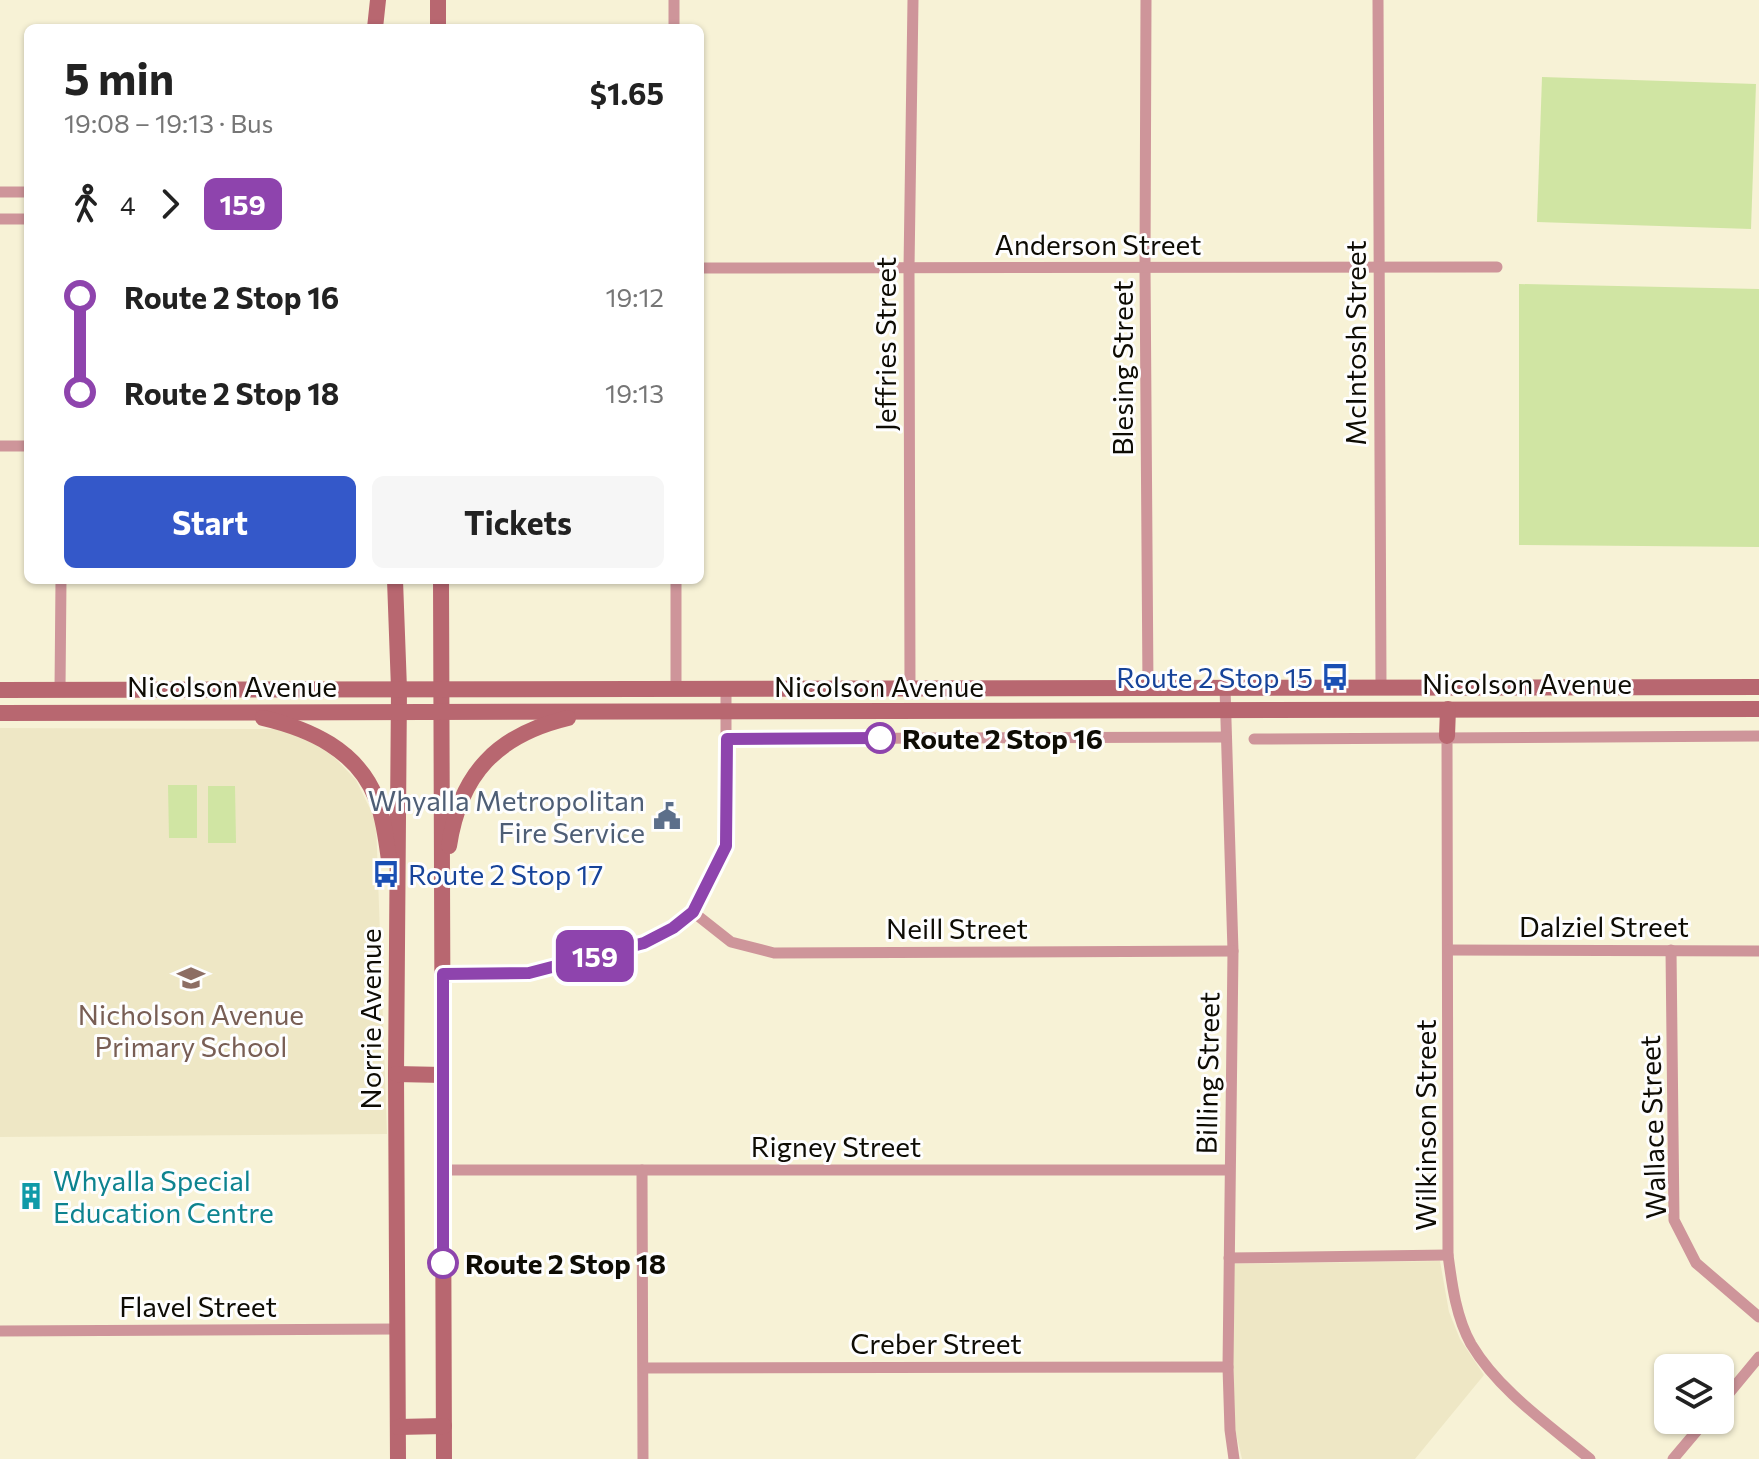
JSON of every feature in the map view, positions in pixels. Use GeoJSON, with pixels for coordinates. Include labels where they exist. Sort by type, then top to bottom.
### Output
{"type":"FeatureCollection","features":[{"type":"Feature","properties":{"kind":"main road"},"geometry":{"type":"LineString","coordinates":[[375,24],[378,0]]}},
{"type":"Feature","properties":{"kind":"main road"},"geometry":{"type":"LineString","coordinates":[[438,0],[438,24]]}},
{"type":"Feature","properties":{"kind":"main road","name":"Norrie Avenue"},"geometry":{"type":"LineString","coordinates":[[395,584],[399,689],[396,895],[398,1459]]}},
{"type":"Feature","properties":{"kind":"main road"},"geometry":{"type":"LineString","coordinates":[[441,584],[444,1459]]}},
{"type":"Feature","properties":{"kind":"main road"},"geometry":{"type":"LineString","coordinates":[[1583,687],[1583,709]]}},
{"type":"Feature","properties":{"kind":"main road","name":"Nicolson Avenue"},"geometry":{"type":"LineString","coordinates":[[0,690],[1759,687]]}},
{"type":"Feature","properties":{"kind":"main road"},"geometry":{"type":"LineString","coordinates":[[1447,736],[1448,709]]}},
{"type":"Feature","properties":{"kind":"main road","name":"Nicolson Avenue"},"geometry":{"type":"LineString","coordinates":[[0,713],[1759,709]]}},
{"type":"Feature","properties":{"kind":"main road"},"geometry":{"type":"LineString","coordinates":[[442,889],[450,835],[463,792],[491,755],[507,743],[550,722],[593,712]]}},
{"type":"Feature","properties":{"kind":"main road"},"geometry":{"type":"LineString","coordinates":[[241,714],[276,722],[328,742],[358,767],[377,800],[396,895]]}},
{"type":"Feature","properties":{"kind":"main road"},"geometry":{"type":"LineString","coordinates":[[396,1074],[443,1075]]}},
{"type":"Feature","properties":{"kind":"main road"},"geometry":{"type":"LineString","coordinates":[[398,1427],[444,1426]]}},
{"type":"Feature","properties":{"kind":"street"},"geometry":{"type":"LineString","coordinates":[[674,0],[674,24]]}},
{"type":"Feature","properties":{"kind":"street","name":"Jeffries Street"},"geometry":{"type":"LineString","coordinates":[[910,688],[909,268],[913,0]]}},
{"type":"Feature","properties":{"kind":"street","name":"Blesing Street"},"geometry":{"type":"LineString","coordinates":[[1146,0],[1148,688]]}},
{"type":"Feature","properties":{"kind":"street","name":"McIntosh Street"},"geometry":{"type":"LineString","coordinates":[[1378,0],[1381,686]]}},
{"type":"Feature","properties":{"kind":"street"},"geometry":{"type":"LineString","coordinates":[[0,192],[24,192]]}},
{"type":"Feature","properties":{"kind":"street"},"geometry":{"type":"LineString","coordinates":[[0,219],[24,219]]}},
{"type":"Feature","properties":{"kind":"street","name":"Anderson Street"},"geometry":{"type":"LineString","coordinates":[[704,268],[1497,267]]}},
{"type":"Feature","properties":{"kind":"street"},"geometry":{"type":"LineString","coordinates":[[0,446],[24,446]]}},
{"type":"Feature","properties":{"kind":"street"},"geometry":{"type":"LineString","coordinates":[[60,689],[61,584]]}},
{"type":"Feature","properties":{"kind":"street"},"geometry":{"type":"LineString","coordinates":[[676,584],[676,688]]}},
{"type":"Feature","properties":{"kind":"street"},"geometry":{"type":"LineString","coordinates":[[443,974],[529,973],[644,943],[673,928],[693,912],[726,846],[726,688]]}},
{"type":"Feature","properties":{"kind":"street","name":"Billing Street"},"geometry":{"type":"LineString","coordinates":[[1225,688],[1233,951],[1228,1367],[1234,1459]]}},
{"type":"Feature","properties":{"kind":"street","name":"Wilkinson Street"},"geometry":{"type":"LineString","coordinates":[[1447,736],[1448,1255],[1453,1295],[1469,1341],[1494,1378],[1590,1459]]}},
{"type":"Feature","properties":{"kind":"street","name":"Nicolson Avenue"},"geometry":{"type":"LineString","coordinates":[[1254,739],[1759,736]]}},
{"type":"Feature","properties":{"kind":"street","name":"Nicolson Avenue"},"geometry":{"type":"LineString","coordinates":[[727,739],[1226,737]]}},
{"type":"Feature","properties":{"kind":"street","name":"Neill Street"},"geometry":{"type":"LineString","coordinates":[[693,912],[731,942],[774,953],[1233,951]]}},
{"type":"Feature","properties":{"kind":"street","name":"Dalziel Street"},"geometry":{"type":"LineString","coordinates":[[1449,950],[1759,951]]}},
{"type":"Feature","properties":{"kind":"street","name":"Wallace Street"},"geometry":{"type":"LineString","coordinates":[[1671,950],[1674,1220],[1696,1263],[1759,1317]]}},
{"type":"Feature","properties":{"kind":"street","name":"Rigney Street"},"geometry":{"type":"LineString","coordinates":[[443,1170],[1229,1170]]}},
{"type":"Feature","properties":{"kind":"street"},"geometry":{"type":"LineString","coordinates":[[642,1170],[643,1459]]}},
{"type":"Feature","properties":{"kind":"street"},"geometry":{"type":"LineString","coordinates":[[1229,1258],[1448,1255]]}},
{"type":"Feature","properties":{"kind":"street","name":"Flavel Street"},"geometry":{"type":"LineString","coordinates":[[0,1331],[396,1329]]}},
{"type":"Feature","properties":{"kind":"street"},"geometry":{"type":"LineString","coordinates":[[1734,1387],[1759,1357]]}},
{"type":"Feature","properties":{"kind":"street","name":"Creber Street"},"geometry":{"type":"LineString","coordinates":[[644,1368],[1228,1367]]}},
{"type":"Feature","properties":{"kind":"street"},"geometry":{"type":"LineString","coordinates":[[1673,1459],[1694,1434]]}},
{"type":"Feature","properties":{"kind":"shaded area","name":"Nicholson Avenue Primary School"},"geometry":{"type":"Polygon","coordinates":[[[0,728],[278,729],[289,731],[323,749],[356,780],[376,821],[387,1134],[0,1137],[0,728]]]}},
{"type":"Feature","properties":{"kind":"shaded area"},"geometry":{"type":"Polygon","coordinates":[[[1440,1261],[1449,1312],[1460,1339],[1484,1375],[1415,1459],[1242,1459],[1235,1429],[1230,1264],[1440,1261]]]}},
{"type":"Feature","properties":{"kind":"green space"},"geometry":{"type":"Polygon","coordinates":[[[1542,77],[1756,84],[1751,229],[1537,222],[1542,77]]]}},
{"type":"Feature","properties":{"kind":"green space"},"geometry":{"type":"Polygon","coordinates":[[[1519,284],[1759,289],[1759,547],[1519,545],[1519,284]]]}},
{"type":"Feature","properties":{"kind":"green space"},"geometry":{"type":"Polygon","coordinates":[[[168,785],[197,785],[197,838],[169,838],[168,785]]]}},
{"type":"Feature","properties":{"kind":"green space"},"geometry":{"type":"Polygon","coordinates":[[[208,786],[235,786],[236,843],[208,843],[208,786]]]}},
{"type":"Feature","properties":{"kind":"bus line","name":"159"},"geometry":{"type":"LineString","coordinates":[[443,1263],[443,974],[529,973],[644,943],[673,928],[693,912],[726,846],[727,739],[880,738]]}},
{"type":"Feature","properties":{"kind":"place","name":"Route 2 Stop 15"},"geometry":{"type":"Point","coordinates":[1335,677]}},
{"type":"Feature","properties":{"kind":"place","name":"Route 2 Stop 16"},"geometry":{"type":"Point","coordinates":[880,738]}},
{"type":"Feature","properties":{"kind":"place","name":"Whyalla Metropolitan Fire Service"},"geometry":{"type":"Point","coordinates":[667,816]}},
{"type":"Feature","properties":{"kind":"place","name":"Route 2 Stop 17"},"geometry":{"type":"Point","coordinates":[386,874]}},
{"type":"Feature","properties":{"kind":"place","name":"Nicholson Avenue Primary School"},"geometry":{"type":"Point","coordinates":[191,978]}},
{"type":"Feature","properties":{"kind":"place","name":"Whyalla Special Education Centre"},"geometry":{"type":"Point","coordinates":[31,1196]}},
{"type":"Feature","properties":{"kind":"place","name":"Route 2 Stop 18"},"geometry":{"type":"Point","coordinates":[443,1263]}}]}
